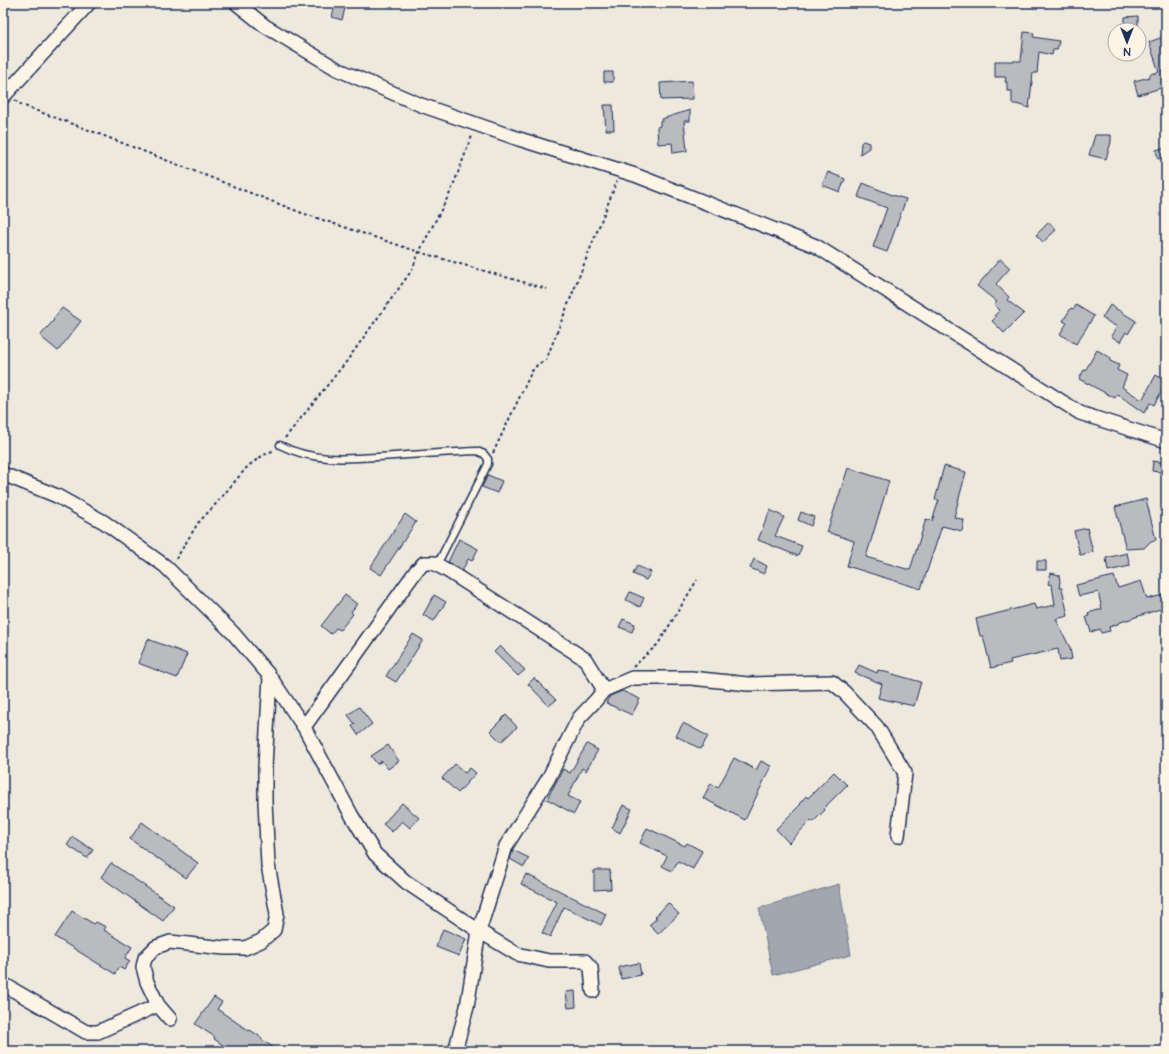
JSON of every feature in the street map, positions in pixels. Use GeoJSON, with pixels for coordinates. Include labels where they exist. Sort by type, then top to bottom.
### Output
{"type":"FeatureCollection","features":[{"type":"Feature","properties":{"kind":"street"},"geometry":{"type":"LineString","coordinates":[[5,94],[89,3]]}},
{"type":"Feature","properties":{"kind":"street"},"geometry":{"type":"LineString","coordinates":[[236,3],[265,26],[337,69],[421,105],[519,139],[621,171],[816,246],[1080,413],[1166,442]]}},
{"type":"Feature","properties":{"kind":"street"},"geometry":{"type":"LineString","coordinates":[[3,474],[57,496],[104,522],[170,571],[233,633],[270,677],[304,727],[352,816],[375,854],[406,882],[479,932],[517,954],[549,961],[585,961],[591,968],[593,991]]}},
{"type":"Feature","properties":{"kind":"street"},"geometry":{"type":"LineString","coordinates":[[304,727],[416,571],[424,563],[434,563],[586,659],[604,690]]}},
{"type":"Feature","properties":{"kind":"street"},"geometry":{"type":"LineString","coordinates":[[170,1019],[158,1005],[147,982],[143,967],[145,958],[156,947],[170,942],[224,948],[245,948],[261,942],[274,930],[277,914],[268,865],[265,801],[265,767],[270,677]]}},
{"type":"Feature","properties":{"kind":"street"},"geometry":{"type":"LineString","coordinates":[[455,1051],[467,1007],[479,932],[506,846],[548,779],[579,718],[604,690],[632,678],[691,678],[748,684],[832,682],[844,692],[877,727],[905,773],[898,836]]}},
{"type":"Feature","properties":{"kind":"street"},"geometry":{"type":"LineString","coordinates":[[3,984],[86,1032],[98,1032],[158,1005]]}},
{"type":"Feature","properties":{"kind":"lane"},"geometry":{"type":"LineString","coordinates":[[280,445],[294,452],[316,457],[358,458],[477,451],[484,454],[488,458],[488,464],[437,565]]}},
{"type":"Feature","properties":{"kind":"path"},"geometry":{"type":"LineString","coordinates":[[5,94],[18,103],[32,109],[302,213],[420,252],[547,288]]}},
{"type":"Feature","properties":{"kind":"path"},"geometry":{"type":"LineString","coordinates":[[170,571],[182,547],[198,523],[248,466],[262,456],[275,450],[280,445],[346,362],[383,308],[412,270],[451,191],[476,124]]}},
{"type":"Feature","properties":{"kind":"path"},"geometry":{"type":"LineString","coordinates":[[488,458],[494,453],[532,371],[538,364],[546,360],[621,171]]}},
{"type":"Feature","properties":{"kind":"path"},"geometry":{"type":"LineString","coordinates":[[624,681],[630,669],[636,662],[658,644],[697,580]]}},
{"type":"Feature","properties":{"kind":"shaded area"},"geometry":{"type":"Polygon","coordinates":[[[839,884],[851,955],[773,975],[759,908],[839,884]]]}},
{"type":"Feature","properties":{"kind":"building"},"geometry":{"type":"Polygon","coordinates":[[[335,5],[345,8],[342,20],[332,17],[335,5]]]}},
{"type":"Feature","properties":{"kind":"building"},"geometry":{"type":"Polygon","coordinates":[[[1138,16],[1138,22],[1125,22],[1125,17],[1138,16]]]}},
{"type":"Feature","properties":{"kind":"building"},"geometry":{"type":"Polygon","coordinates":[[[1024,32],[1034,33],[1033,37],[1059,41],[1057,50],[1053,50],[1052,55],[1039,52],[1037,73],[1033,73],[1029,108],[1012,104],[1012,91],[1007,91],[1007,82],[1005,82],[1006,77],[995,77],[995,61],[1021,61],[1024,32]]]}},
{"type":"Feature","properties":{"kind":"building"},"geometry":{"type":"Polygon","coordinates":[[[1166,36],[1166,89],[1164,89],[1164,87],[1138,95],[1134,81],[1150,77],[1150,74],[1159,72],[1149,42],[1166,36]]]}},
{"type":"Feature","properties":{"kind":"building"},"geometry":{"type":"Polygon","coordinates":[[[604,72],[613,72],[613,82],[604,82],[604,72]]]}},
{"type":"Feature","properties":{"kind":"building"},"geometry":{"type":"Polygon","coordinates":[[[692,81],[693,99],[661,100],[660,83],[692,81]]]}},
{"type":"Feature","properties":{"kind":"building"},"geometry":{"type":"Polygon","coordinates":[[[604,105],[613,105],[614,130],[606,130],[604,105]]]}},
{"type":"Feature","properties":{"kind":"building"},"geometry":{"type":"Polygon","coordinates":[[[690,110],[690,121],[684,121],[687,151],[673,153],[672,143],[658,144],[657,127],[660,126],[660,121],[690,110]]]}},
{"type":"Feature","properties":{"kind":"building"},"geometry":{"type":"Polygon","coordinates":[[[1095,135],[1111,135],[1111,142],[1106,159],[1089,155],[1095,135]]]}},
{"type":"Feature","properties":{"kind":"building"},"geometry":{"type":"Polygon","coordinates":[[[863,141],[869,143],[869,148],[860,154],[861,143],[863,141]]]}},
{"type":"Feature","properties":{"kind":"building"},"geometry":{"type":"Polygon","coordinates":[[[1166,147],[1166,156],[1158,159],[1156,150],[1166,147]]]}},
{"type":"Feature","properties":{"kind":"building"},"geometry":{"type":"Polygon","coordinates":[[[828,172],[845,179],[840,192],[822,185],[828,172]]]}},
{"type":"Feature","properties":{"kind":"building"},"geometry":{"type":"Polygon","coordinates":[[[863,183],[906,199],[887,252],[873,247],[887,208],[858,197],[863,183]]]}},
{"type":"Feature","properties":{"kind":"building"},"geometry":{"type":"Polygon","coordinates":[[[1049,222],[1056,230],[1043,242],[1036,235],[1049,222]]]}},
{"type":"Feature","properties":{"kind":"building"},"geometry":{"type":"Polygon","coordinates":[[[1000,259],[1010,268],[996,284],[1009,297],[1007,300],[1024,313],[1004,333],[992,321],[996,317],[994,316],[1000,310],[994,305],[997,302],[977,286],[1000,259]]]}},
{"type":"Feature","properties":{"kind":"building"},"geometry":{"type":"Polygon","coordinates":[[[1076,305],[1094,316],[1076,344],[1060,334],[1067,323],[1063,321],[1071,308],[1074,309],[1076,305]]]}},
{"type":"Feature","properties":{"kind":"building"},"geometry":{"type":"Polygon","coordinates":[[[1110,305],[1136,321],[1128,334],[1126,332],[1120,342],[1111,336],[1117,327],[1102,318],[1110,305]]]}},
{"type":"Feature","properties":{"kind":"building"},"geometry":{"type":"Polygon","coordinates":[[[62,308],[81,321],[58,351],[40,336],[62,308]]]}},
{"type":"Feature","properties":{"kind":"building"},"geometry":{"type":"Polygon","coordinates":[[[1097,350],[1111,358],[1110,361],[1119,365],[1117,370],[1127,375],[1122,387],[1142,400],[1156,375],[1166,381],[1154,405],[1150,403],[1144,413],[1117,394],[1115,398],[1079,379],[1097,350]]]}},
{"type":"Feature","properties":{"kind":"building"},"geometry":{"type":"Polygon","coordinates":[[[1153,461],[1166,463],[1166,473],[1152,471],[1153,461]]]}},
{"type":"Feature","properties":{"kind":"building"},"geometry":{"type":"Polygon","coordinates":[[[944,466],[966,472],[954,517],[964,520],[962,531],[942,526],[921,589],[847,566],[854,541],[827,532],[848,468],[889,481],[866,557],[910,570],[926,519],[932,521],[939,500],[935,500],[944,466]]]}},
{"type":"Feature","properties":{"kind":"building"},"geometry":{"type":"Polygon","coordinates":[[[488,475],[502,481],[497,493],[482,487],[488,475]]]}},
{"type":"Feature","properties":{"kind":"building"},"geometry":{"type":"Polygon","coordinates":[[[1146,499],[1156,540],[1151,541],[1144,548],[1126,549],[1115,507],[1146,499]]]}},
{"type":"Feature","properties":{"kind":"building"},"geometry":{"type":"Polygon","coordinates":[[[770,510],[784,517],[775,536],[802,546],[798,556],[758,540],[770,510]]]}},
{"type":"Feature","properties":{"kind":"building"},"geometry":{"type":"Polygon","coordinates":[[[801,512],[814,517],[811,526],[798,520],[801,512]]]}},
{"type":"Feature","properties":{"kind":"building"},"geometry":{"type":"Polygon","coordinates":[[[405,514],[416,522],[381,575],[370,568],[405,514]]]}},
{"type":"Feature","properties":{"kind":"building"},"geometry":{"type":"Polygon","coordinates":[[[1087,528],[1093,552],[1080,555],[1074,531],[1087,528]]]}},
{"type":"Feature","properties":{"kind":"building"},"geometry":{"type":"Polygon","coordinates":[[[459,539],[478,549],[472,561],[468,559],[462,571],[448,562],[459,539]]]}},
{"type":"Feature","properties":{"kind":"building"},"geometry":{"type":"Polygon","coordinates":[[[1127,553],[1130,566],[1108,571],[1106,558],[1127,553]]]}},
{"type":"Feature","properties":{"kind":"building"},"geometry":{"type":"Polygon","coordinates":[[[754,559],[767,566],[764,574],[750,568],[754,559]]]}},
{"type":"Feature","properties":{"kind":"building"},"geometry":{"type":"Polygon","coordinates":[[[1037,561],[1046,561],[1046,570],[1037,570],[1037,561]]]}},
{"type":"Feature","properties":{"kind":"building"},"geometry":{"type":"Polygon","coordinates":[[[637,566],[651,572],[646,580],[633,574],[637,566]]]}},
{"type":"Feature","properties":{"kind":"building"},"geometry":{"type":"Polygon","coordinates":[[[1051,573],[1059,575],[1059,588],[1062,588],[1068,616],[1056,619],[1070,648],[1072,659],[1060,661],[1058,649],[1010,660],[1011,663],[991,668],[983,636],[980,636],[976,619],[1034,604],[1036,609],[1055,605],[1052,585],[1048,584],[1051,573]]]}},
{"type":"Feature","properties":{"kind":"building"},"geometry":{"type":"Polygon","coordinates":[[[1114,576],[1118,588],[1141,581],[1147,599],[1166,594],[1166,607],[1118,623],[1109,627],[1110,631],[1101,633],[1100,629],[1091,632],[1086,617],[1089,616],[1088,613],[1102,609],[1098,592],[1079,596],[1076,585],[1114,576]]]}},
{"type":"Feature","properties":{"kind":"building"},"geometry":{"type":"Polygon","coordinates":[[[630,592],[644,598],[640,607],[626,600],[630,592]]]}},
{"type":"Feature","properties":{"kind":"building"},"geometry":{"type":"Polygon","coordinates":[[[345,595],[357,604],[351,612],[353,614],[340,630],[336,628],[331,634],[321,626],[345,595]]]}},
{"type":"Feature","properties":{"kind":"building"},"geometry":{"type":"Polygon","coordinates":[[[434,595],[446,602],[434,621],[423,615],[434,595]]]}},
{"type":"Feature","properties":{"kind":"building"},"geometry":{"type":"Polygon","coordinates":[[[623,619],[635,624],[632,632],[619,627],[623,619]]]}},
{"type":"Feature","properties":{"kind":"building"},"geometry":{"type":"Polygon","coordinates":[[[413,634],[423,640],[396,682],[386,676],[413,634]]]}},
{"type":"Feature","properties":{"kind":"building"},"geometry":{"type":"Polygon","coordinates":[[[148,639],[187,654],[177,678],[138,663],[148,639]]]}},
{"type":"Feature","properties":{"kind":"building"},"geometry":{"type":"Polygon","coordinates":[[[500,646],[525,670],[518,676],[494,652],[500,646]]]}},
{"type":"Feature","properties":{"kind":"building"},"geometry":{"type":"Polygon","coordinates":[[[859,665],[877,673],[878,670],[921,682],[914,706],[878,698],[882,684],[855,673],[859,665]]]}},
{"type":"Feature","properties":{"kind":"building"},"geometry":{"type":"Polygon","coordinates":[[[534,678],[556,700],[549,706],[528,684],[534,678]]]}},
{"type":"Feature","properties":{"kind":"building"},"geometry":{"type":"Polygon","coordinates":[[[622,691],[640,699],[632,715],[606,703],[610,696],[622,691]]]}},
{"type":"Feature","properties":{"kind":"building"},"geometry":{"type":"Polygon","coordinates":[[[359,707],[372,724],[358,735],[352,726],[355,724],[348,715],[359,707]]]}},
{"type":"Feature","properties":{"kind":"building"},"geometry":{"type":"Polygon","coordinates":[[[506,715],[517,727],[501,742],[490,731],[506,715]]]}},
{"type":"Feature","properties":{"kind":"building"},"geometry":{"type":"Polygon","coordinates":[[[683,723],[708,736],[701,749],[676,736],[683,723]]]}},
{"type":"Feature","properties":{"kind":"building"},"geometry":{"type":"Polygon","coordinates":[[[587,744],[598,750],[586,771],[582,768],[568,796],[580,802],[574,814],[547,799],[563,769],[570,773],[587,744]]]}},
{"type":"Feature","properties":{"kind":"building"},"geometry":{"type":"Polygon","coordinates":[[[388,745],[399,761],[388,769],[382,761],[377,764],[371,756],[388,745]]]}},
{"type":"Feature","properties":{"kind":"building"},"geometry":{"type":"Polygon","coordinates":[[[734,758],[756,770],[761,761],[771,766],[745,820],[703,798],[711,783],[718,788],[734,758]]]}},
{"type":"Feature","properties":{"kind":"building"},"geometry":{"type":"Polygon","coordinates":[[[455,764],[465,773],[470,768],[476,773],[458,793],[442,778],[455,764]]]}},
{"type":"Feature","properties":{"kind":"building"},"geometry":{"type":"Polygon","coordinates":[[[834,772],[847,785],[824,808],[825,810],[813,822],[811,820],[789,843],[776,829],[801,804],[800,803],[806,796],[808,798],[834,772]]]}},
{"type":"Feature","properties":{"kind":"building"},"geometry":{"type":"Polygon","coordinates":[[[402,803],[419,818],[410,828],[402,821],[392,832],[383,824],[402,803]]]}},
{"type":"Feature","properties":{"kind":"building"},"geometry":{"type":"Polygon","coordinates":[[[623,805],[632,809],[620,833],[612,828],[623,805]]]}},
{"type":"Feature","properties":{"kind":"building"},"geometry":{"type":"Polygon","coordinates":[[[142,822],[198,863],[186,878],[130,839],[142,822]]]}},
{"type":"Feature","properties":{"kind":"building"},"geometry":{"type":"Polygon","coordinates":[[[647,828],[685,846],[687,843],[702,851],[693,869],[678,861],[672,871],[662,866],[667,856],[640,843],[647,828]]]}},
{"type":"Feature","properties":{"kind":"building"},"geometry":{"type":"Polygon","coordinates":[[[73,837],[93,850],[87,858],[67,845],[73,837]]]}},
{"type":"Feature","properties":{"kind":"building"},"geometry":{"type":"Polygon","coordinates":[[[513,850],[529,858],[524,867],[510,859],[513,850]]]}},
{"type":"Feature","properties":{"kind":"building"},"geometry":{"type":"Polygon","coordinates":[[[111,863],[174,906],[163,921],[101,877],[111,863]]]}},
{"type":"Feature","properties":{"kind":"building"},"geometry":{"type":"Polygon","coordinates":[[[594,870],[610,870],[611,889],[594,890],[594,870]]]}},
{"type":"Feature","properties":{"kind":"building"},"geometry":{"type":"Polygon","coordinates":[[[526,874],[606,914],[601,925],[564,907],[550,937],[542,933],[557,902],[521,884],[526,874]]]}},
{"type":"Feature","properties":{"kind":"building"},"geometry":{"type":"Polygon","coordinates":[[[668,903],[679,914],[658,934],[649,925],[657,918],[655,917],[668,903]]]}},
{"type":"Feature","properties":{"kind":"building"},"geometry":{"type":"Polygon","coordinates":[[[72,911],[94,924],[96,922],[106,927],[104,930],[132,947],[125,958],[130,961],[124,970],[119,967],[115,974],[55,937],[72,911]]]}},
{"type":"Feature","properties":{"kind":"building"},"geometry":{"type":"Polygon","coordinates":[[[443,929],[466,939],[459,956],[436,947],[443,929]]]}},
{"type":"Feature","properties":{"kind":"building"},"geometry":{"type":"Polygon","coordinates":[[[639,963],[641,975],[621,979],[619,967],[639,963]]]}},
{"type":"Feature","properties":{"kind":"building"},"geometry":{"type":"Polygon","coordinates":[[[575,991],[576,1007],[568,1008],[566,992],[575,991]]]}},
{"type":"Feature","properties":{"kind":"building"},"geometry":{"type":"Polygon","coordinates":[[[214,997],[222,1002],[217,1009],[262,1038],[261,1039],[278,1051],[223,1051],[226,1047],[214,1039],[215,1037],[195,1024],[214,997]]]}}]}
